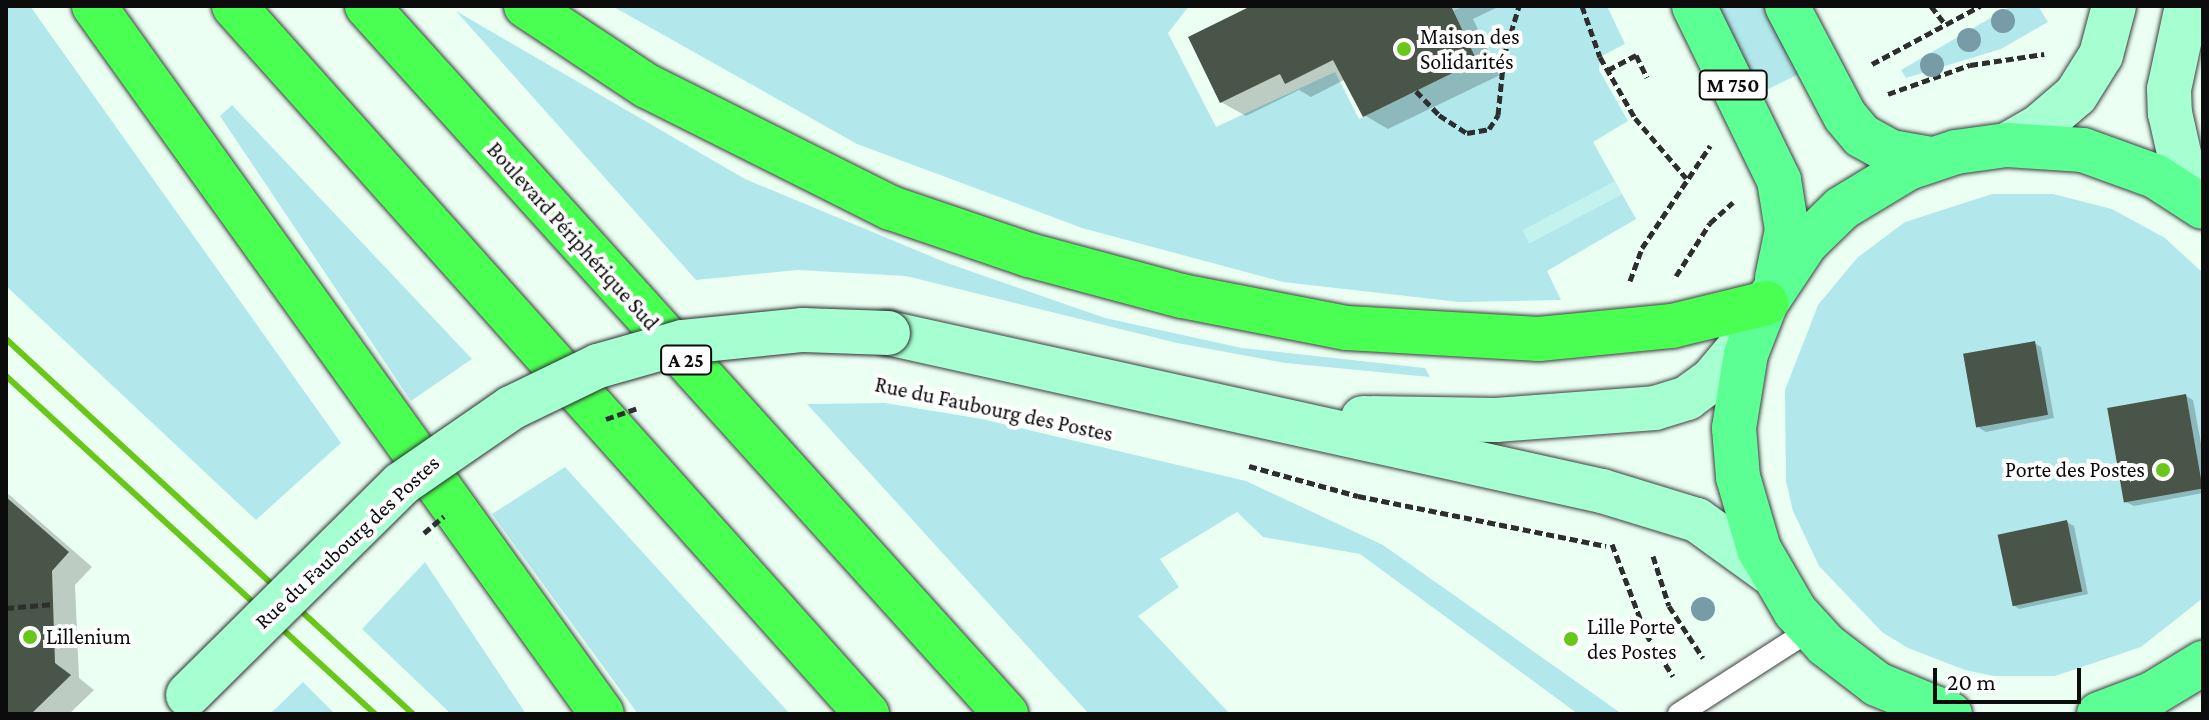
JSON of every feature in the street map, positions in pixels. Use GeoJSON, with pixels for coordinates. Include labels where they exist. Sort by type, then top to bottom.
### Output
{"type":"FeatureCollection","features":[{"type":"Feature","properties":{"kind":"highway"},"geometry":{"type":"LineString","coordinates":[[94,6],[602,714]]}},
{"type":"Feature","properties":{"kind":"highway"},"geometry":{"type":"LineString","coordinates":[[234,6],[867,714]]}},
{"type":"Feature","properties":{"kind":"highway","name":"Boulevard Périphérique Sud"},"geometry":{"type":"LineString","coordinates":[[367,6],[1006,714]]}},
{"type":"Feature","properties":{"kind":"highway"},"geometry":{"type":"LineString","coordinates":[[526,6],[647,86],[891,208],[1016,251],[1182,296],[1347,328],[1539,339],[1672,326],[1765,306]]}},
{"type":"Feature","properties":{"kind":"main road","name":"M 750"},"geometry":{"type":"LineString","coordinates":[[1694,6],[1781,188],[1787,230],[1765,306]]}},
{"type":"Feature","properties":{"kind":"main road"},"geometry":{"type":"LineString","coordinates":[[1787,6],[1845,116],[1874,146],[1932,159]]}},
{"type":"Feature","properties":{"kind":"main road"},"geometry":{"type":"LineString","coordinates":[[2007,145],[2059,111],[2101,55],[2114,6]]}},
{"type":"Feature","properties":{"kind":"main road"},"geometry":{"type":"LineString","coordinates":[[2187,6],[2169,89],[2170,113],[2181,162],[2200,205]]}},
{"type":"Feature","properties":{"kind":"main road"},"geometry":{"type":"LineString","coordinates":[[1950,714],[1877,684],[1810,630],[1769,572],[1749,526],[1735,453],[1736,402],[1765,306],[1806,243],[1842,208],[1885,179],[1932,159],[2007,145],[2058,147],[2108,157],[2155,176],[2200,205]]}},
{"type":"Feature","properties":{"kind":"main road","name":"Rue du Faubourg des Postes"},"geometry":{"type":"LineString","coordinates":[[1244,411],[1483,420],[1655,408],[1687,398],[1712,380],[1765,306]]}},
{"type":"Feature","properties":{"kind":"main road","name":"Rue du Faubourg des Postes"},"geometry":{"type":"LineString","coordinates":[[178,704],[401,484],[511,408],[598,366],[683,342],[803,330],[888,333],[1244,411],[1678,513],[1717,532],[1769,572]]}},
{"type":"Feature","properties":{"kind":"main road"},"geometry":{"type":"LineString","coordinates":[[2112,713],[2195,683]]}},
{"type":"Feature","properties":{"kind":"lane"},"geometry":{"type":"LineString","coordinates":[[1686,710],[1810,630]]}},
{"type":"Feature","properties":{"kind":"path"},"geometry":{"type":"LineString","coordinates":[[1416,91],[1439,115],[1467,133],[1489,129],[1498,115],[1504,56],[1519,6]]}},
{"type":"Feature","properties":{"kind":"path"},"geometry":{"type":"LineString","coordinates":[[1582,6],[1608,70],[1635,118],[1686,178]]}},
{"type":"Feature","properties":{"kind":"path"},"geometry":{"type":"LineString","coordinates":[[1931,6],[1945,24]]}},
{"type":"Feature","properties":{"kind":"path"},"geometry":{"type":"LineString","coordinates":[[1868,66],[1980,6]]}},
{"type":"Feature","properties":{"kind":"path"},"geometry":{"type":"LineString","coordinates":[[1845,116],[1904,86],[1970,65],[2070,51],[2101,55]]}},
{"type":"Feature","properties":{"kind":"path"},"geometry":{"type":"LineString","coordinates":[[1608,70],[1636,55],[1647,78]]}},
{"type":"Feature","properties":{"kind":"path"},"geometry":{"type":"LineString","coordinates":[[1629,284],[1642,248],[1686,178],[1718,135]]}},
{"type":"Feature","properties":{"kind":"path","name":"Rue du Faubourg des Postes"},"geometry":{"type":"LineString","coordinates":[[863,382],[932,393]]}},
{"type":"Feature","properties":{"kind":"path"},"geometry":{"type":"LineString","coordinates":[[598,421],[652,403]]}},
{"type":"Feature","properties":{"kind":"path"},"geometry":{"type":"LineString","coordinates":[[1239,463],[1358,496],[1627,551]]}},
{"type":"Feature","properties":{"kind":"path","name":"Rue du Faubourg des Postes"},"geometry":{"type":"LineString","coordinates":[[417,539],[450,512]]}},
{"type":"Feature","properties":{"kind":"path"},"geometry":{"type":"LineString","coordinates":[[1610,533],[1646,634],[1686,710]]}},
{"type":"Feature","properties":{"kind":"path"},"geometry":{"type":"LineString","coordinates":[[1640,556],[1654,560]]}},
{"type":"Feature","properties":{"kind":"path"},"geometry":{"type":"LineString","coordinates":[[6,608],[54,604]]}},
{"type":"Feature","properties":{"kind":"shaded area"},"geometry":{"type":"Polygon","coordinates":[[[6,6],[30,6],[341,443],[256,520],[6,286],[6,6]]]}},
{"type":"Feature","properties":{"kind":"shaded area"},"geometry":{"type":"Polygon","coordinates":[[[612,6],[1189,6],[1168,33],[1216,127],[1335,72],[1359,119],[1477,61],[1453,11],[1464,6],[1607,6],[1625,44],[1600,57],[1599,70],[1628,121],[1593,142],[1636,219],[1547,271],[1561,300],[1459,302],[1283,282],[1082,228],[857,144],[612,6]]]}},
{"type":"Feature","properties":{"kind":"shaded area"},"geometry":{"type":"Polygon","coordinates":[[[1717,6],[1768,6],[1801,73],[1760,93],[1717,6]]]}},
{"type":"Feature","properties":{"kind":"shaded area"},"geometry":{"type":"Polygon","coordinates":[[[2011,6],[2038,6],[2048,22],[2001,49],[1906,78],[1901,70],[2011,6]]]}},
{"type":"Feature","properties":{"kind":"shaded area"},"geometry":{"type":"Polygon","coordinates":[[[456,11],[745,179],[947,263],[1105,318],[1242,348],[1425,368],[1430,377],[1285,363],[1177,343],[906,276],[798,270],[696,280],[456,11]]]}},
{"type":"Feature","properties":{"kind":"shaded area"},"geometry":{"type":"Polygon","coordinates":[[[232,105],[472,359],[411,401],[220,116],[232,105]]]}},
{"type":"Feature","properties":{"kind":"shaded area"},"geometry":{"type":"Polygon","coordinates":[[[1615,181],[1622,194],[1529,244],[1522,230],[1615,181]]]}},
{"type":"Feature","properties":{"kind":"shaded area","name":"Porte des Postes"},"geometry":{"type":"Polygon","coordinates":[[[1992,194],[2053,194],[2112,209],[2165,238],[2203,273],[2203,598],[2141,647],[2055,676],[1994,676],[1965,670],[1908,648],[1882,632],[1819,566],[1793,511],[1786,481],[1785,390],[1818,305],[1857,258],[1905,222],[1992,194]]]}},
{"type":"Feature","properties":{"kind":"shaded area"},"geometry":{"type":"Polygon","coordinates":[[[885,403],[982,419],[1246,481],[1383,545],[1622,714],[1578,714],[1360,554],[1263,537],[1237,512],[1160,559],[1179,587],[1138,616],[1230,714],[1089,714],[807,404],[885,403]]]}},
{"type":"Feature","properties":{"kind":"shaded area"},"geometry":{"type":"Polygon","coordinates":[[[565,467],[790,714],[638,714],[492,514],[565,467]]]}},
{"type":"Feature","properties":{"kind":"shaded area"},"geometry":{"type":"Polygon","coordinates":[[[425,562],[526,714],[451,714],[362,629],[425,562]]]}},
{"type":"Feature","properties":{"kind":"shaded area"},"geometry":{"type":"Polygon","coordinates":[[[303,682],[335,714],[270,714],[303,682]]]}},
{"type":"Feature","properties":{"kind":"building"},"geometry":{"type":"Polygon","coordinates":[[[1251,6],[1451,6],[1477,61],[1363,117],[1333,60],[1285,84],[1280,74],[1220,103],[1188,37],[1251,6]]]}},
{"type":"Feature","properties":{"kind":"building"},"geometry":{"type":"Polygon","coordinates":[[[2035,341],[2048,415],[1976,428],[1963,354],[2035,341]]]}},
{"type":"Feature","properties":{"kind":"building"},"geometry":{"type":"Polygon","coordinates":[[[2186,394],[2203,489],[2124,502],[2107,408],[2186,394]]]}},
{"type":"Feature","properties":{"kind":"building","name":"Lillenium"},"geometry":{"type":"Polygon","coordinates":[[[6,497],[69,552],[52,571],[55,663],[71,675],[31,714],[6,714],[6,497]]]}},
{"type":"Feature","properties":{"kind":"building"},"geometry":{"type":"Polygon","coordinates":[[[2067,520],[2082,591],[2013,606],[1998,535],[2067,520]]]}},
{"type":"Feature","properties":{"kind":"railway"},"geometry":{"type":"LineString","coordinates":[[6,339],[413,714]]}},
{"type":"Feature","properties":{"kind":"railway"},"geometry":{"type":"LineString","coordinates":[[6,376],[375,714]]}},
{"type":"Feature","properties":{"kind":"place","name":"Maison des Solidarités"},"geometry":{"type":"Point","coordinates":[1404,49]}},
{"type":"Feature","properties":{"kind":"place","name":"Porte des Postes"},"geometry":{"type":"Point","coordinates":[2163,470]}},
{"type":"Feature","properties":{"kind":"place","name":"Lillenium"},"geometry":{"type":"Point","coordinates":[30,637]}},
{"type":"Feature","properties":{"kind":"place","name":"Lille Porte des Postes"},"geometry":{"type":"Point","coordinates":[1571,639]}}]}
